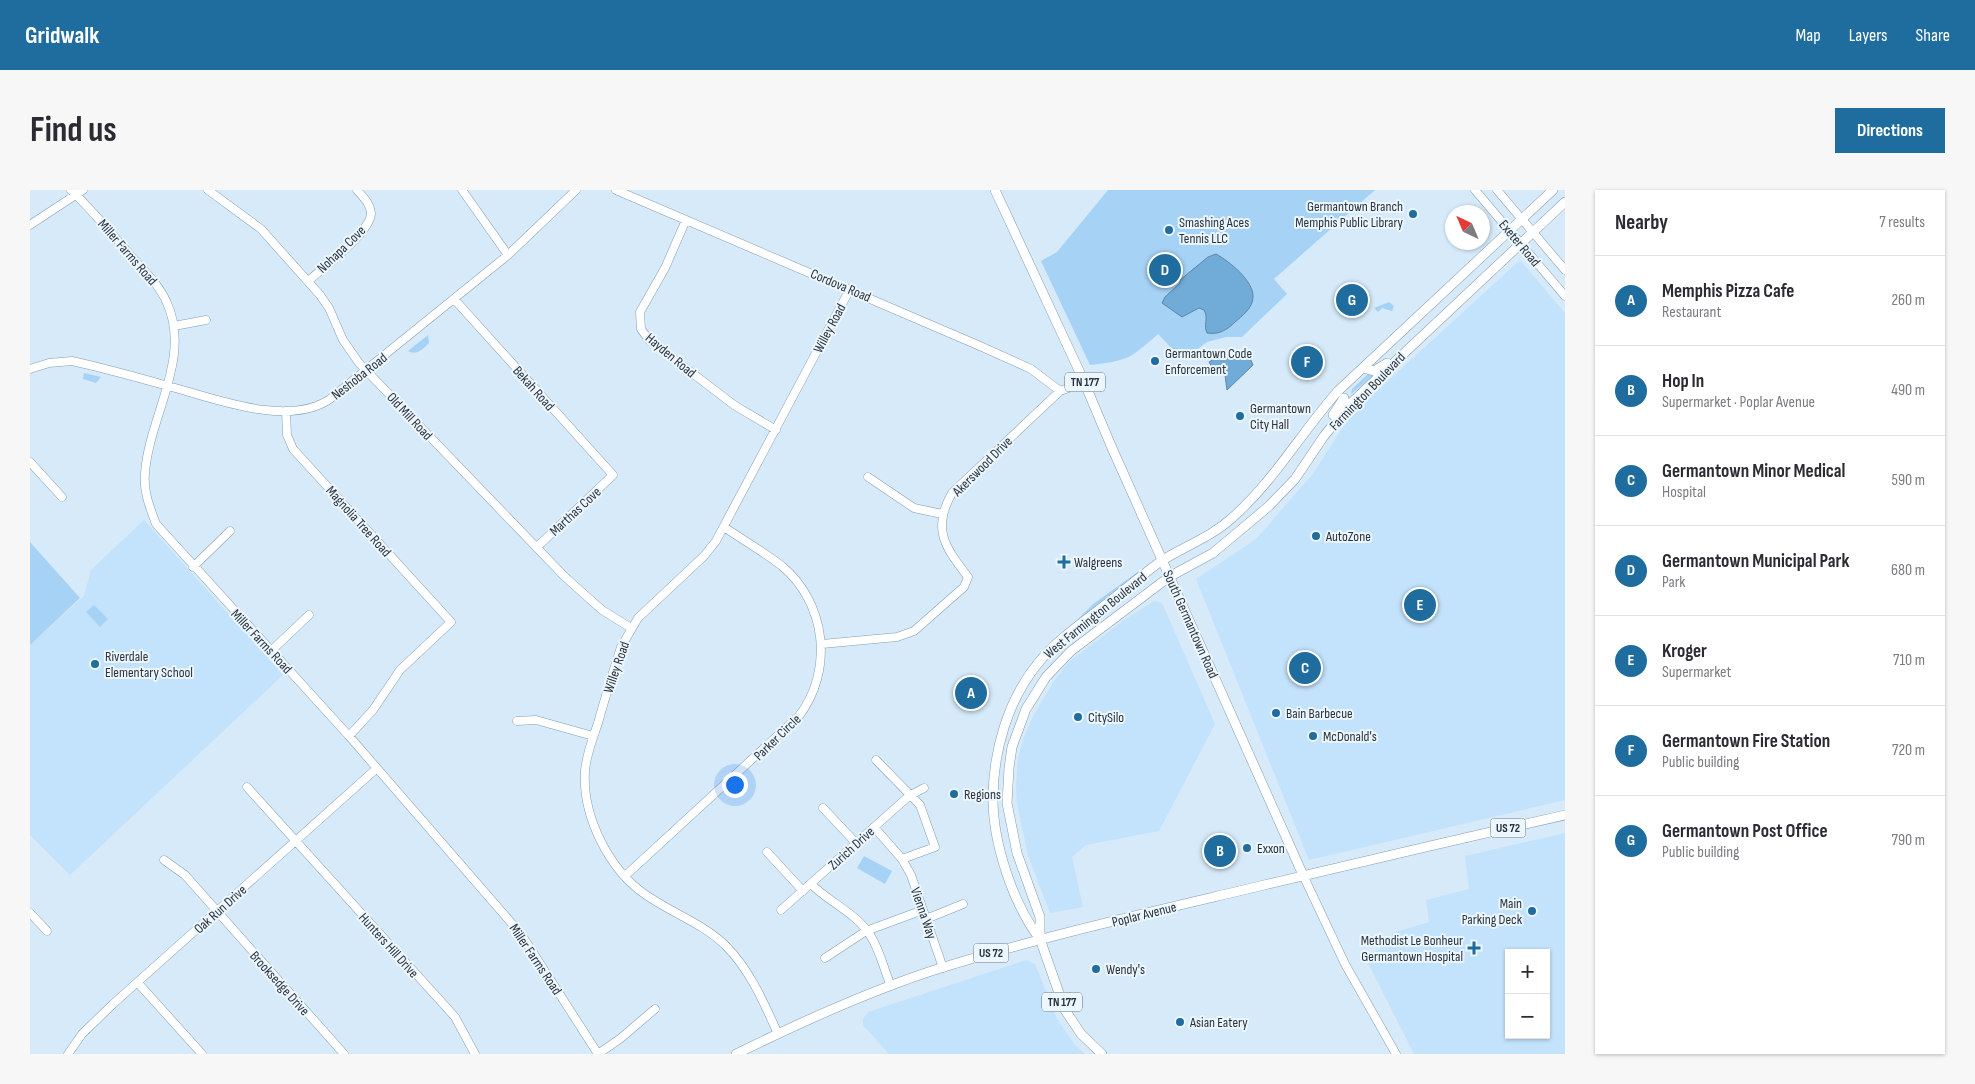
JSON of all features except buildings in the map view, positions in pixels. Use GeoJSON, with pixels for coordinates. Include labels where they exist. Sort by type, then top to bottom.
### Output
{"type":"FeatureCollection","features":[{"type":"Feature","properties":{"kind":"main road","name":"South Germantown Road"},"geometry":{"type":"LineString","coordinates":[[995,190],[1084,382],[1303,875]]}},
{"type":"Feature","properties":{"kind":"main road","name":"Farmington Boulevard"},"geometry":{"type":"LineString","coordinates":[[1169,577],[1213,553],[1250,524],[1296,479],[1363,368],[1553,190]]}},
{"type":"Feature","properties":{"kind":"main road","name":"Farmington Boulevard"},"geometry":{"type":"LineString","coordinates":[[1162,561],[1211,535],[1232,519],[1280,468],[1314,419],[1407,350],[1565,202]]}},
{"type":"Feature","properties":{"kind":"main road"},"geometry":{"type":"LineString","coordinates":[[1413,320],[1425,333]]}},
{"type":"Feature","properties":{"kind":"main road"},"geometry":{"type":"LineString","coordinates":[[1363,368],[1374,371],[1407,350]]}},
{"type":"Feature","properties":{"kind":"main road","name":"West Farmington Boulevard"},"geometry":{"type":"LineString","coordinates":[[1040,939],[1026,922],[1001,855],[993,819],[993,784],[999,742],[1015,702],[1027,679],[1039,662],[1072,631],[1162,561]]}},
{"type":"Feature","properties":{"kind":"main road","name":"West Farmington Boulevard"},"geometry":{"type":"LineString","coordinates":[[1040,939],[1040,917],[1016,853],[1007,803],[1009,768],[1026,709],[1054,667],[1121,612],[1169,577]]}},
{"type":"Feature","properties":{"kind":"main road","name":"Poplar Avenue"},"geometry":{"type":"LineString","coordinates":[[736,1054],[891,986],[943,968],[1040,939],[1303,875],[1565,815]]}},
{"type":"Feature","properties":{"kind":"main road","name":"TN 177"},"geometry":{"type":"LineString","coordinates":[[1040,939],[1065,1010],[1081,1034],[1102,1054]]}},
{"type":"Feature","properties":{"kind":"street","name":"Old Mill Road"},"geometry":{"type":"LineString","coordinates":[[208,190],[261,229],[326,304],[348,349],[508,520],[587,598],[630,628]]}},
{"type":"Feature","properties":{"kind":"street","name":"Nohapa Cove"},"geometry":{"type":"LineString","coordinates":[[308,281],[366,228],[372,215],[369,203],[357,190]]}},
{"type":"Feature","properties":{"kind":"street"},"geometry":{"type":"LineString","coordinates":[[462,190],[508,256]]}},
{"type":"Feature","properties":{"kind":"street","name":"Neshoba Road"},"geometry":{"type":"LineString","coordinates":[[30,368],[49,363],[72,361],[247,407],[286,411],[304,409],[325,403],[508,256],[576,190]]}},
{"type":"Feature","properties":{"kind":"street","name":"Cordova Road"},"geometry":{"type":"LineString","coordinates":[[616,190],[850,289],[1031,369],[1060,391]]}},
{"type":"Feature","properties":{"kind":"street","name":"Exeter Road"},"geometry":{"type":"LineString","coordinates":[[1475,190],[1565,296]]}},
{"type":"Feature","properties":{"kind":"street","name":"Exeter Road"},"geometry":{"type":"LineString","coordinates":[[1497,190],[1565,270]]}},
{"type":"Feature","properties":{"kind":"street"},"geometry":{"type":"LineString","coordinates":[[30,225],[77,192]]}},
{"type":"Feature","properties":{"kind":"street","name":"Miller Farms Road"},"geometry":{"type":"LineString","coordinates":[[77,192],[160,290],[167,303],[174,326],[174,354],[145,472],[146,492],[156,524],[349,736],[521,934],[598,1054]]}},
{"type":"Feature","properties":{"kind":"street","name":"Hayden Road"},"geometry":{"type":"LineString","coordinates":[[686,220],[665,268],[643,303],[640,312],[641,329],[649,340],[734,405],[776,430]]}},
{"type":"Feature","properties":{"kind":"street","name":"Willey Road"},"geometry":{"type":"LineString","coordinates":[[778,1034],[747,972],[727,947],[711,933],[646,895],[625,876],[604,848],[592,817],[585,771],[621,647],[630,628],[638,618],[704,556],[724,527],[850,289]]}},
{"type":"Feature","properties":{"kind":"street","name":"Bekah Road"},"geometry":{"type":"LineString","coordinates":[[455,300],[613,475]]}},
{"type":"Feature","properties":{"kind":"street"},"geometry":{"type":"LineString","coordinates":[[174,326],[206,320]]}},
{"type":"Feature","properties":{"kind":"street","name":"Akerswood Drive"},"geometry":{"type":"LineString","coordinates":[[942,514],[952,494],[962,482],[1060,391],[1084,382]]}},
{"type":"Feature","properties":{"kind":"street","name":"Magnolia Tree Road"},"geometry":{"type":"LineString","coordinates":[[286,411],[287,435],[293,449],[451,622],[400,670],[373,710],[349,736]]}},
{"type":"Feature","properties":{"kind":"street"},"geometry":{"type":"LineString","coordinates":[[30,462],[62,497]]}},
{"type":"Feature","properties":{"kind":"street","name":"Marthas Cove"},"geometry":{"type":"LineString","coordinates":[[537,547],[613,475]]}},
{"type":"Feature","properties":{"kind":"street"},"geometry":{"type":"LineString","coordinates":[[822,644],[897,637],[914,631],[964,587],[968,577],[946,546],[941,530],[942,514],[914,508],[868,477]]}},
{"type":"Feature","properties":{"kind":"street","name":"Parker Circle"},"geometry":{"type":"LineString","coordinates":[[625,876],[799,716],[808,703],[819,675],[822,644],[810,603],[797,582],[782,567],[724,527]]}},
{"type":"Feature","properties":{"kind":"street"},"geometry":{"type":"LineString","coordinates":[[193,566],[230,531]]}},
{"type":"Feature","properties":{"kind":"street"},"geometry":{"type":"LineString","coordinates":[[271,651],[309,614]]}},
{"type":"Feature","properties":{"kind":"street"},"geometry":{"type":"LineString","coordinates":[[517,721],[536,720],[594,736]]}},
{"type":"Feature","properties":{"kind":"street"},"geometry":{"type":"LineString","coordinates":[[876,760],[909,796],[920,805],[935,847],[902,859]]}},
{"type":"Feature","properties":{"kind":"street","name":"Oak Run Drive"},"geometry":{"type":"LineString","coordinates":[[68,1054],[82,1034],[138,982],[376,768]]}},
{"type":"Feature","properties":{"kind":"street","name":"Hunters Hill Drive"},"geometry":{"type":"LineString","coordinates":[[246,787],[455,1017],[475,1054]]}},
{"type":"Feature","properties":{"kind":"street","name":"Zurich Drive"},"geometry":{"type":"LineString","coordinates":[[781,910],[909,796],[924,788]]}},
{"type":"Feature","properties":{"kind":"street"},"geometry":{"type":"LineString","coordinates":[[823,808],[856,843]]}},
{"type":"Feature","properties":{"kind":"street","name":"Vienna Way"},"geometry":{"type":"LineString","coordinates":[[874,827],[902,859],[916,886],[943,968]]}},
{"type":"Feature","properties":{"kind":"street"},"geometry":{"type":"LineString","coordinates":[[767,852],[803,891]]}},
{"type":"Feature","properties":{"kind":"street","name":"Brooksedge Drive"},"geometry":{"type":"LineString","coordinates":[[164,860],[185,875],[344,1054]]}},
{"type":"Feature","properties":{"kind":"street","name":"South Germantown Road"},"geometry":{"type":"LineString","coordinates":[[1303,875],[1345,964],[1396,1054]]}},
{"type":"Feature","properties":{"kind":"street"},"geometry":{"type":"LineString","coordinates":[[811,884],[826,898],[845,910],[866,931],[874,943],[891,986]]}},
{"type":"Feature","properties":{"kind":"street"},"geometry":{"type":"LineString","coordinates":[[926,919],[963,904]]}},
{"type":"Feature","properties":{"kind":"street"},"geometry":{"type":"LineString","coordinates":[[825,958],[866,931],[923,910]]}},
{"type":"Feature","properties":{"kind":"street"},"geometry":{"type":"LineString","coordinates":[[30,913],[48,931]]}},
{"type":"Feature","properties":{"kind":"street"},"geometry":{"type":"LineString","coordinates":[[138,982],[202,1054]]}},
{"type":"Feature","properties":{"kind":"street"},"geometry":{"type":"LineString","coordinates":[[598,1054],[622,1038],[655,1010]]}},
{"type":"Feature","properties":{"kind":"shaded area"},"geometry":{"type":"Polygon","coordinates":[[[1108,190],[1375,190],[1274,279],[1287,294],[1242,337],[1226,337],[1207,342],[1183,360],[1158,334],[1134,354],[1112,362],[1090,365],[1041,261],[1057,252],[1108,190]]]}},
{"type":"Feature","properties":{"kind":"shaded area"},"geometry":{"type":"Polygon","coordinates":[[[1216,254],[1234,266],[1245,278],[1252,291],[1253,301],[1244,314],[1226,330],[1207,333],[1204,310],[1199,308],[1182,317],[1162,303],[1165,297],[1180,283],[1180,280],[1208,257],[1216,254]]]}},
{"type":"Feature","properties":{"kind":"shaded area"},"geometry":{"type":"Polygon","coordinates":[[[1520,260],[1565,313],[1565,800],[1309,860],[1196,579],[1256,539],[1312,475],[1351,415],[1520,260]]]}},
{"type":"Feature","properties":{"kind":"shaded area"},"geometry":{"type":"Polygon","coordinates":[[[1389,302],[1394,306],[1392,311],[1382,308],[1378,312],[1374,308],[1389,302]]]}},
{"type":"Feature","properties":{"kind":"shaded area"},"geometry":{"type":"Polygon","coordinates":[[[428,335],[429,343],[422,349],[414,353],[408,351],[428,335]]]}},
{"type":"Feature","properties":{"kind":"shaded area"},"geometry":{"type":"Polygon","coordinates":[[[1237,353],[1250,358],[1253,365],[1227,390],[1225,375],[1212,367],[1209,362],[1223,354],[1237,353]]]}},
{"type":"Feature","properties":{"kind":"shaded area"},"geometry":{"type":"Polygon","coordinates":[[[84,373],[101,377],[96,383],[83,379],[84,373]]]}},
{"type":"Feature","properties":{"kind":"shaded area"},"geometry":{"type":"Polygon","coordinates":[[[1368,374],[1374,375],[1351,394],[1352,389],[1368,374]]]}},
{"type":"Feature","properties":{"kind":"shaded area"},"geometry":{"type":"Polygon","coordinates":[[[144,520],[283,675],[70,875],[30,835],[30,645],[84,596],[91,570],[144,520]]]}},
{"type":"Feature","properties":{"kind":"shaded area"},"geometry":{"type":"Polygon","coordinates":[[[30,542],[80,598],[30,645],[30,542]]]}},
{"type":"Feature","properties":{"kind":"shaded area"},"geometry":{"type":"Polygon","coordinates":[[[1140,572],[1075,622],[1093,604],[1140,572]]]}},
{"type":"Feature","properties":{"kind":"shaded area"},"geometry":{"type":"Polygon","coordinates":[[[1154,601],[1162,603],[1215,724],[1159,831],[1086,845],[1072,857],[1083,907],[1050,913],[1028,855],[1017,804],[1018,759],[1024,737],[1034,714],[1056,678],[1070,661],[1123,621],[1154,601]]]}},
{"type":"Feature","properties":{"kind":"shaded area"},"geometry":{"type":"Polygon","coordinates":[[[94,605],[108,619],[100,627],[86,612],[94,605]]]}},
{"type":"Feature","properties":{"kind":"shaded area","name":"Methodist Le Bonheur Germantown Hospital"},"geometry":{"type":"Polygon","coordinates":[[[1565,833],[1565,1054],[1414,1054],[1368,963],[1369,955],[1392,942],[1392,933],[1429,922],[1426,900],[1469,889],[1465,856],[1565,833]]]}},
{"type":"Feature","properties":{"kind":"shaded area"},"geometry":{"type":"Polygon","coordinates":[[[864,856],[892,871],[885,884],[857,868],[864,856]]]}},
{"type":"Feature","properties":{"kind":"shaded area"},"geometry":{"type":"Polygon","coordinates":[[[1026,960],[1035,964],[1057,1019],[1075,1045],[1085,1054],[889,1054],[863,1025],[863,1019],[868,1012],[1026,960]]]}},
{"type":"Feature","properties":{"kind":"place","name":"Germantown Branch Memphis Public Library"},"geometry":{"type":"Point","coordinates":[1413,214]}},
{"type":"Feature","properties":{"kind":"place","name":"Smashing Aces Tennis LLC"},"geometry":{"type":"Point","coordinates":[1169,230]}},
{"type":"Feature","properties":{"kind":"place","name":"Germantown Municipal Park"},"geometry":{"type":"Point","coordinates":[1165,270]}},
{"type":"Feature","properties":{"kind":"place","name":"Germantown Post Office"},"geometry":{"type":"Point","coordinates":[1352,300]}},
{"type":"Feature","properties":{"kind":"place","name":"Germantown Code Enforcement"},"geometry":{"type":"Point","coordinates":[1155,361]}},
{"type":"Feature","properties":{"kind":"place","name":"Germantown Fire Station"},"geometry":{"type":"Point","coordinates":[1307,362]}},
{"type":"Feature","properties":{"kind":"place","name":"Germantown City Hall"},"geometry":{"type":"Point","coordinates":[1240,416]}},
{"type":"Feature","properties":{"kind":"place","name":"AutoZone"},"geometry":{"type":"Point","coordinates":[1316,536]}},
{"type":"Feature","properties":{"kind":"place","name":"Walgreens"},"geometry":{"type":"Point","coordinates":[1064,562]}},
{"type":"Feature","properties":{"kind":"place","name":"Kroger"},"geometry":{"type":"Point","coordinates":[1420,605]}},
{"type":"Feature","properties":{"kind":"place","name":"Riverdale Elementary School"},"geometry":{"type":"Point","coordinates":[95,664]}},
{"type":"Feature","properties":{"kind":"place","name":"Germantown Minor Medical"},"geometry":{"type":"Point","coordinates":[1305,668]}},
{"type":"Feature","properties":{"kind":"place","name":"Memphis Pizza Cafe"},"geometry":{"type":"Point","coordinates":[971,693]}},
{"type":"Feature","properties":{"kind":"place","name":"Bain Barbecue"},"geometry":{"type":"Point","coordinates":[1276,713]}},
{"type":"Feature","properties":{"kind":"place","name":"CitySilo"},"geometry":{"type":"Point","coordinates":[1078,717]}},
{"type":"Feature","properties":{"kind":"place","name":"McDonald's"},"geometry":{"type":"Point","coordinates":[1313,736]}},
{"type":"Feature","properties":{"kind":"place","name":"Regions"},"geometry":{"type":"Point","coordinates":[954,794]}},
{"type":"Feature","properties":{"kind":"place","name":"Exxon"},"geometry":{"type":"Point","coordinates":[1247,848]}},
{"type":"Feature","properties":{"kind":"place","name":"Hop In"},"geometry":{"type":"Point","coordinates":[1220,851]}},
{"type":"Feature","properties":{"kind":"place","name":"Main Parking Deck"},"geometry":{"type":"Point","coordinates":[1532,911]}},
{"type":"Feature","properties":{"kind":"place","name":"Methodist Le Bonheur Germantown Hospital"},"geometry":{"type":"Point","coordinates":[1474,948]}},
{"type":"Feature","properties":{"kind":"place","name":"Wendy's"},"geometry":{"type":"Point","coordinates":[1096,969]}},
{"type":"Feature","properties":{"kind":"place","name":"Asian Eatery"},"geometry":{"type":"Point","coordinates":[1180,1022]}}]}
